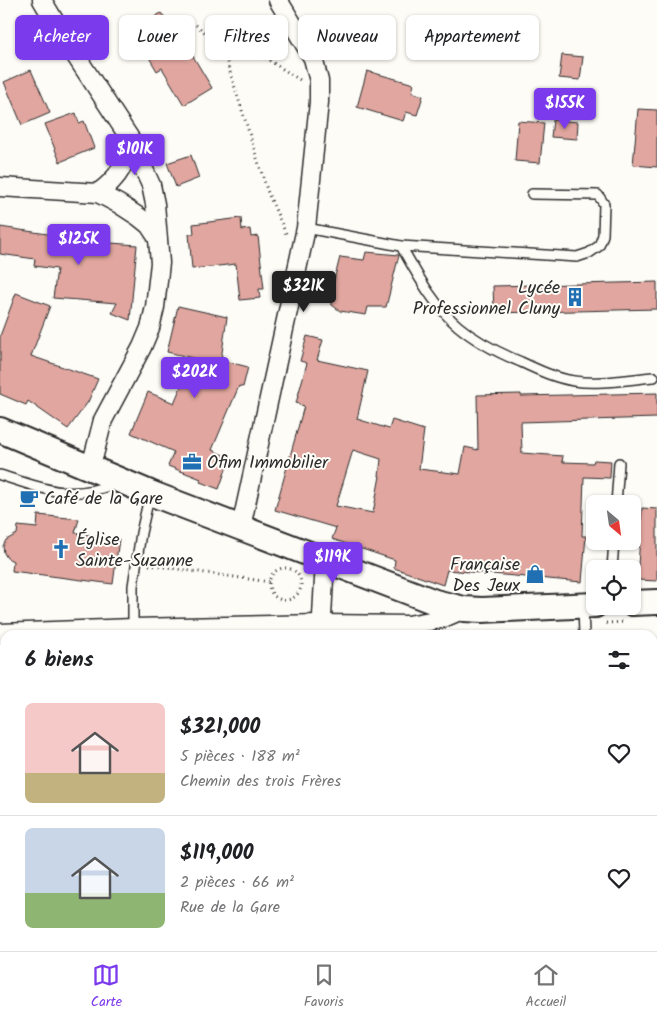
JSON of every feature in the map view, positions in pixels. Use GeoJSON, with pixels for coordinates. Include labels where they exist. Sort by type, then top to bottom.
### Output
{"type":"FeatureCollection","features":[{"type":"Feature","properties":{"kind":"main road"},"geometry":{"type":"LineString","coordinates":[[0,430],[150,493],[435,602],[464,609],[482,610],[586,605]]}},
{"type":"Feature","properties":{"kind":"main road"},"geometry":{"type":"LineString","coordinates":[[641,603],[657,602]]}},
{"type":"Feature","properties":{"kind":"street"},"geometry":{"type":"LineString","coordinates":[[42,0],[70,47],[129,137],[151,185],[155,204],[160,263],[155,307],[150,328],[142,347],[103,420],[94,455],[88,467]]}},
{"type":"Feature","properties":{"kind":"street"},"geometry":{"type":"LineString","coordinates":[[241,528],[306,228],[319,92],[319,81],[313,58],[278,0]]}},
{"type":"Feature","properties":{"kind":"street"},"geometry":{"type":"LineString","coordinates":[[98,193],[118,173],[128,156],[129,137]]}},
{"type":"Feature","properties":{"kind":"street"},"geometry":{"type":"LineString","coordinates":[[0,187],[98,193],[139,217],[149,225],[158,237]]}},
{"type":"Feature","properties":{"kind":"street"},"geometry":{"type":"LineString","coordinates":[[321,630],[325,560]]}},
{"type":"Feature","properties":{"kind":"street"},"geometry":{"type":"LineString","coordinates":[[89,630],[134,628],[321,630],[408,624],[441,619],[464,609]]}},
{"type":"Feature","properties":{"kind":"lane"},"geometry":{"type":"LineString","coordinates":[[306,228],[401,246],[577,256],[589,253],[599,246],[603,235],[604,204],[598,195],[532,194]]}},
{"type":"Feature","properties":{"kind":"lane"},"geometry":{"type":"LineString","coordinates":[[401,246],[435,301],[458,326],[486,346],[547,374],[575,381],[609,381],[654,377]]}},
{"type":"Feature","properties":{"kind":"lane"},"geometry":{"type":"LineString","coordinates":[[617,495],[619,463]]}},
{"type":"Feature","properties":{"kind":"lane"},"geometry":{"type":"LineString","coordinates":[[0,475],[52,491],[71,493],[98,490],[121,481]]}},
{"type":"Feature","properties":{"kind":"lane"},"geometry":{"type":"LineString","coordinates":[[134,628],[133,586],[140,533],[150,493]]}},
{"type":"Feature","properties":{"kind":"lane"},"geometry":{"type":"LineString","coordinates":[[585,630],[587,615]]}},
{"type":"Feature","properties":{"kind":"path"},"geometry":{"type":"LineString","coordinates":[[196,25],[205,33]]}},
{"type":"Feature","properties":{"kind":"path"},"geometry":{"type":"LineString","coordinates":[[225,60],[268,193],[280,223],[290,242],[300,254]]}},
{"type":"Feature","properties":{"kind":"path"},"geometry":{"type":"LineString","coordinates":[[269,60],[319,92]]}},
{"type":"Feature","properties":{"kind":"path"},"geometry":{"type":"LineString","coordinates":[[136,563],[270,582]]}},
{"type":"Feature","properties":{"kind":"path"},"geometry":{"type":"LineString","coordinates":[[287,568],[298,573],[302,585],[300,592],[295,597],[283,600],[272,594],[270,582],[275,571],[287,568]]}},
{"type":"Feature","properties":{"kind":"building"},"geometry":{"type":"Polygon","coordinates":[[[562,55],[583,57],[580,80],[559,78],[562,55]]]}},
{"type":"Feature","properties":{"kind":"building"},"geometry":{"type":"Polygon","coordinates":[[[151,60],[195,60],[212,88],[184,105],[162,68],[157,71],[151,60]]]}},
{"type":"Feature","properties":{"kind":"building"},"geometry":{"type":"Polygon","coordinates":[[[31,70],[50,113],[22,125],[4,82],[31,70]]]}},
{"type":"Feature","properties":{"kind":"building"},"geometry":{"type":"Polygon","coordinates":[[[367,71],[414,84],[412,92],[423,96],[417,115],[406,112],[403,121],[357,107],[367,71]]]}},
{"type":"Feature","properties":{"kind":"building"},"geometry":{"type":"Polygon","coordinates":[[[638,109],[657,110],[657,167],[633,165],[638,109]]]}},
{"type":"Feature","properties":{"kind":"building"},"geometry":{"type":"Polygon","coordinates":[[[76,113],[79,123],[84,121],[94,148],[60,162],[45,124],[76,113]]]}},
{"type":"Feature","properties":{"kind":"building"},"geometry":{"type":"Polygon","coordinates":[[[553,120],[578,122],[577,139],[551,137],[553,120]]]}},
{"type":"Feature","properties":{"kind":"building"},"geometry":{"type":"Polygon","coordinates":[[[518,121],[544,123],[540,163],[515,161],[518,121]]]}},
{"type":"Feature","properties":{"kind":"building"},"geometry":{"type":"Polygon","coordinates":[[[191,155],[199,178],[176,187],[167,163],[191,155]]]}},
{"type":"Feature","properties":{"kind":"building"},"geometry":{"type":"Polygon","coordinates":[[[241,218],[242,230],[250,229],[251,237],[258,236],[264,289],[259,289],[260,298],[240,300],[236,264],[192,269],[189,234],[194,234],[193,224],[241,218]]]}},
{"type":"Feature","properties":{"kind":"building"},"geometry":{"type":"Polygon","coordinates":[[[0,227],[61,236],[62,231],[86,235],[85,241],[137,245],[130,320],[112,313],[117,303],[53,298],[57,269],[34,266],[35,259],[0,254],[0,227]]]}},
{"type":"Feature","properties":{"kind":"building"},"geometry":{"type":"Polygon","coordinates":[[[366,252],[399,255],[386,307],[368,307],[366,315],[340,311],[329,300],[340,257],[364,260],[366,252]]]}},
{"type":"Feature","properties":{"kind":"building","name":"Lycée Professionnel Cluny"},"geometry":{"type":"Polygon","coordinates":[[[657,282],[657,309],[494,313],[493,286],[657,282]]]}},
{"type":"Feature","properties":{"kind":"building"},"geometry":{"type":"Polygon","coordinates":[[[16,293],[50,306],[31,356],[98,379],[88,402],[68,429],[28,401],[26,405],[0,394],[0,336],[16,293]]]}},
{"type":"Feature","properties":{"kind":"building"},"geometry":{"type":"Polygon","coordinates":[[[178,306],[227,317],[221,360],[248,367],[243,387],[239,386],[212,450],[230,458],[219,489],[200,482],[201,479],[168,466],[174,452],[131,433],[148,392],[174,403],[193,358],[167,352],[178,306]]]}},
{"type":"Feature","properties":{"kind":"building"},"geometry":{"type":"Polygon","coordinates":[[[307,336],[323,340],[317,360],[368,371],[357,419],[389,429],[392,420],[424,430],[419,469],[460,474],[465,447],[478,450],[477,395],[657,393],[657,418],[521,422],[522,453],[563,456],[562,462],[593,463],[594,460],[611,461],[610,478],[584,477],[582,536],[586,536],[582,582],[447,570],[443,585],[394,568],[395,560],[332,539],[336,528],[275,510],[304,406],[296,403],[307,363],[300,361],[307,336]],[[353,450],[336,506],[373,513],[381,459],[353,450]]]}},
{"type":"Feature","properties":{"kind":"building"},"geometry":{"type":"Polygon","coordinates":[[[642,508],[657,509],[657,581],[641,580],[641,560],[638,560],[639,550],[641,550],[642,508]]]}},
{"type":"Feature","properties":{"kind":"building","name":"Église Sainte-Suzanne"},"geometry":{"type":"Polygon","coordinates":[[[38,515],[79,519],[75,533],[119,539],[113,584],[12,571],[13,561],[7,558],[3,546],[6,540],[17,534],[18,526],[37,528],[38,515]]]}},
{"type":"Feature","properties":{"kind":"place","name":"Lycée Professionnel Cluny"},"geometry":{"type":"Point","coordinates":[575,297]}},
{"type":"Feature","properties":{"kind":"place","name":"Ofim Immobilier"},"geometry":{"type":"Point","coordinates":[192,462]}},
{"type":"Feature","properties":{"kind":"place","name":"Café de la Gare"},"geometry":{"type":"Point","coordinates":[29,498]}},
{"type":"Feature","properties":{"kind":"place","name":"Église Sainte-Suzanne"},"geometry":{"type":"Point","coordinates":[61,549]}},
{"type":"Feature","properties":{"kind":"place","name":"Française Des Jeux"},"geometry":{"type":"Point","coordinates":[535,574]}}]}
